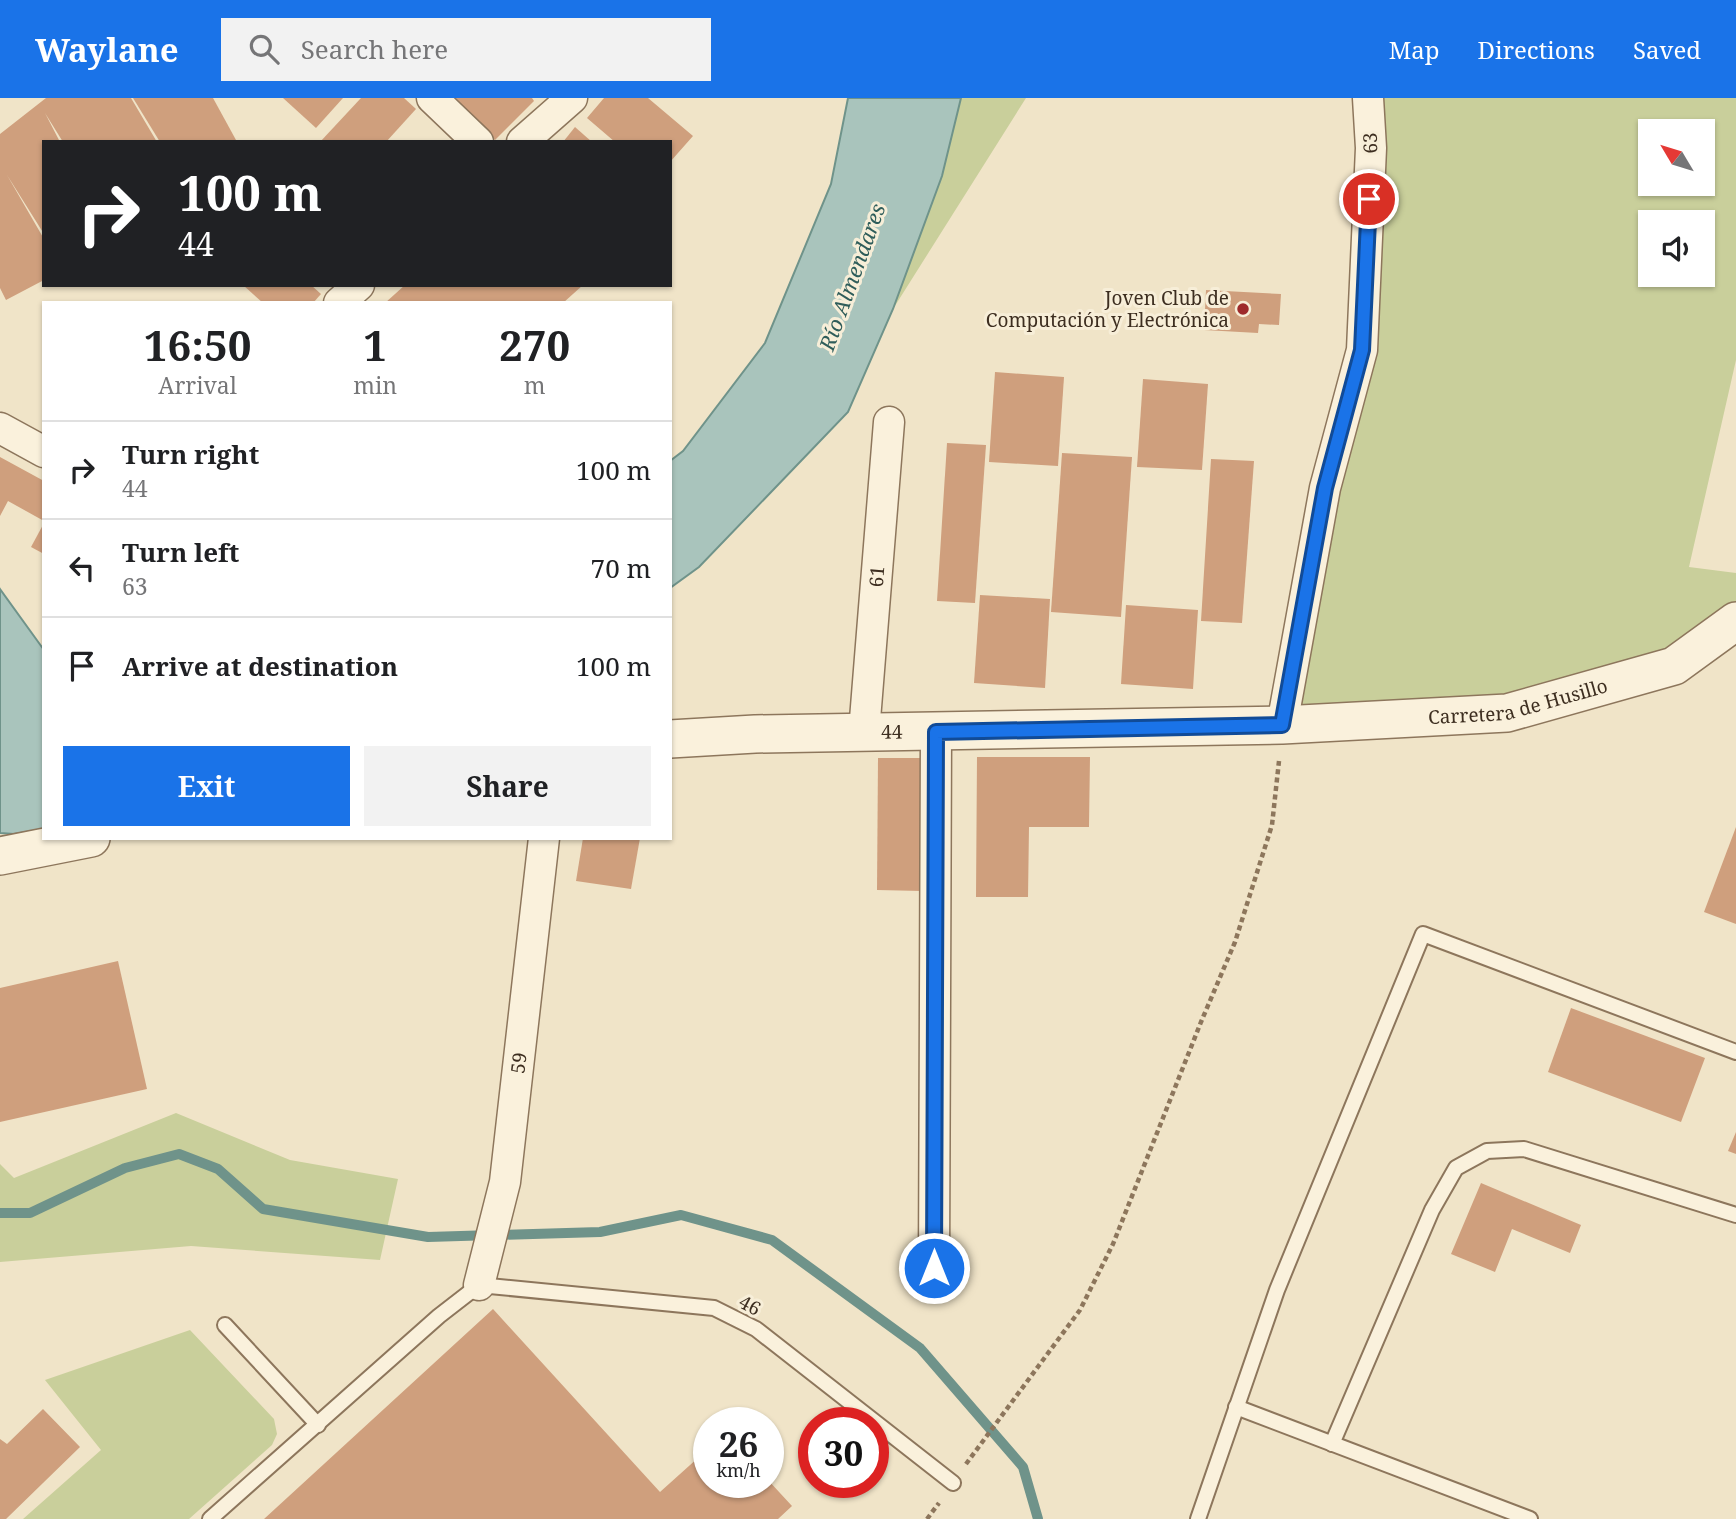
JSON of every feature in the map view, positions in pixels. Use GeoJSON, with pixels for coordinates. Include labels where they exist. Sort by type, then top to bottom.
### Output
{"type":"FeatureCollection","features":[{"type":"Feature","properties":{"kind":"street"},"geometry":{"type":"LineString","coordinates":[[432,98],[476,140]]}},
{"type":"Feature","properties":{"kind":"street"},"geometry":{"type":"LineString","coordinates":[[524,140],[572,98]]}},
{"type":"Feature","properties":{"kind":"street","name":"63"},"geometry":{"type":"LineString","coordinates":[[1282,725],[1325,488],[1362,350],[1371,148],[1368,98]]}},
{"type":"Feature","properties":{"kind":"street"},"geometry":{"type":"LineString","coordinates":[[341,301],[357,287]]}},
{"type":"Feature","properties":{"kind":"street","name":"61"},"geometry":{"type":"LineString","coordinates":[[863,732],[889,422]]}},
{"type":"Feature","properties":{"kind":"street"},"geometry":{"type":"LineString","coordinates":[[0,428],[42,451]]}},
{"type":"Feature","properties":{"kind":"street","name":"Carretera de Husillo"},"geometry":{"type":"LineString","coordinates":[[1282,725],[1507,713],[1674,666],[1736,621]]}},
{"type":"Feature","properties":{"kind":"street","name":"44"},"geometry":{"type":"LineString","coordinates":[[672,739],[755,734],[1282,725]]}},
{"type":"Feature","properties":{"kind":"street"},"geometry":{"type":"LineString","coordinates":[[934,1268],[936,732]]}},
{"type":"Feature","properties":{"kind":"street"},"geometry":{"type":"LineString","coordinates":[[0,856],[81,840]]}},
{"type":"Feature","properties":{"kind":"street","name":"59"},"geometry":{"type":"LineString","coordinates":[[479,1285],[505,1182],[544,840]]}},
{"type":"Feature","properties":{"kind":"lane"},"geometry":{"type":"LineString","coordinates":[[1198,1519],[1277,1290],[1423,934],[1736,1052]]}},
{"type":"Feature","properties":{"kind":"lane"},"geometry":{"type":"LineString","coordinates":[[1332,1444],[1432,1210],[1456,1168],[1487,1151],[1524,1149],[1736,1215]]}},
{"type":"Feature","properties":{"kind":"lane"},"geometry":{"type":"LineString","coordinates":[[210,1519],[439,1316],[479,1285]]}},
{"type":"Feature","properties":{"kind":"lane","name":"46"},"geometry":{"type":"LineString","coordinates":[[479,1285],[714,1308],[756,1329],[953,1483]]}},
{"type":"Feature","properties":{"kind":"lane"},"geometry":{"type":"LineString","coordinates":[[225,1325],[318,1425]]}},
{"type":"Feature","properties":{"kind":"lane"},"geometry":{"type":"LineString","coordinates":[[1236,1407],[1530,1519]]}},
{"type":"Feature","properties":{"kind":"path"},"geometry":{"type":"LineString","coordinates":[[966,1464],[1080,1310],[1113,1244],[1236,942],[1272,825],[1282,725]]}},
{"type":"Feature","properties":{"kind":"green space"},"geometry":{"type":"Polygon","coordinates":[[[961,98],[1026,98],[893,309],[942,176],[961,98]]]}},
{"type":"Feature","properties":{"kind":"green space"},"geometry":{"type":"Polygon","coordinates":[[[1354,98],[1736,98],[1736,360],[1689,567],[1736,573],[1736,621],[1674,666],[1507,713],[1282,725],[1362,350],[1354,98]]]}},
{"type":"Feature","properties":{"kind":"green space"},"geometry":{"type":"Polygon","coordinates":[[[176,1113],[290,1160],[398,1179],[380,1260],[191,1246],[0,1262],[0,1164],[14,1178],[176,1113]]]}},
{"type":"Feature","properties":{"kind":"green space"},"geometry":{"type":"Polygon","coordinates":[[[190,1330],[274,1419],[277,1434],[272,1445],[189,1519],[23,1519],[101,1450],[45,1380],[190,1330]]]}},
{"type":"Feature","properties":{"kind":"water","name":"Río Almendares"},"geometry":{"type":"Polygon","coordinates":[[[848,98],[961,98],[942,176],[893,309],[848,412],[699,567],[672,587],[672,459],[683,451],[765,343],[831,184],[848,98]]]}},
{"type":"Feature","properties":{"kind":"water"},"geometry":{"type":"Polygon","coordinates":[[[0,589],[42,647],[42,829],[14,834],[0,833],[0,589]]]}},
{"type":"Feature","properties":{"kind":"building"},"geometry":{"type":"Polygon","coordinates":[[[46,98],[131,98],[156,140],[62,140],[45,113],[59,140],[42,140],[42,231],[7,175],[42,236],[42,281],[6,300],[0,288],[0,134],[46,98]]]}},
{"type":"Feature","properties":{"kind":"building"},"geometry":{"type":"Polygon","coordinates":[[[133,98],[213,98],[236,140],[159,140],[133,98]]]}},
{"type":"Feature","properties":{"kind":"building"},"geometry":{"type":"Polygon","coordinates":[[[283,98],[343,98],[316,128],[283,98]]]}},
{"type":"Feature","properties":{"kind":"building"},"geometry":{"type":"Polygon","coordinates":[[[361,98],[404,98],[416,109],[388,140],[322,140],[361,98]]]}},
{"type":"Feature","properties":{"kind":"building"},"geometry":{"type":"Polygon","coordinates":[[[452,98],[532,98],[534,101],[495,140],[452,98]]]}},
{"type":"Feature","properties":{"kind":"building"},"geometry":{"type":"Polygon","coordinates":[[[604,98],[648,98],[693,136],[672,160],[672,140],[613,140],[587,118],[604,98]]]}},
{"type":"Feature","properties":{"kind":"building"},"geometry":{"type":"Polygon","coordinates":[[[575,127],[590,140],[565,140],[575,127]]]}},
{"type":"Feature","properties":{"kind":"building"},"geometry":{"type":"Polygon","coordinates":[[[245,287],[313,287],[321,294],[315,301],[261,301],[245,287]]]}},
{"type":"Feature","properties":{"kind":"building"},"geometry":{"type":"Polygon","coordinates":[[[403,287],[581,287],[565,301],[387,301],[403,287]]]}},
{"type":"Feature","properties":{"kind":"building","name":"Joven Club de Computación y Electrónica"},"geometry":{"type":"Polygon","coordinates":[[[1206,290],[1281,294],[1279,325],[1259,324],[1258,333],[1204,330],[1206,290]]]}},
{"type":"Feature","properties":{"kind":"building"},"geometry":{"type":"Polygon","coordinates":[[[995,372],[1064,377],[1058,466],[989,462],[995,372]]]}},
{"type":"Feature","properties":{"kind":"building"},"geometry":{"type":"Polygon","coordinates":[[[1143,379],[1208,384],[1202,470],[1137,467],[1143,379]]]}},
{"type":"Feature","properties":{"kind":"building"},"geometry":{"type":"Polygon","coordinates":[[[947,443],[986,445],[975,603],[937,601],[947,443]]]}},
{"type":"Feature","properties":{"kind":"building"},"geometry":{"type":"Polygon","coordinates":[[[1062,453],[1132,457],[1121,617],[1051,612],[1062,453]]]}},
{"type":"Feature","properties":{"kind":"building"},"geometry":{"type":"Polygon","coordinates":[[[0,457],[42,480],[42,520],[8,501],[0,516],[0,457]]]}},
{"type":"Feature","properties":{"kind":"building"},"geometry":{"type":"Polygon","coordinates":[[[1211,459],[1254,461],[1242,623],[1201,621],[1211,459]]]}},
{"type":"Feature","properties":{"kind":"building"},"geometry":{"type":"Polygon","coordinates":[[[42,527],[42,553],[31,547],[42,527]]]}},
{"type":"Feature","properties":{"kind":"building"},"geometry":{"type":"Polygon","coordinates":[[[980,595],[1050,599],[1045,688],[974,683],[980,595]]]}},
{"type":"Feature","properties":{"kind":"building"},"geometry":{"type":"Polygon","coordinates":[[[1126,605],[1198,610],[1193,689],[1121,684],[1126,605]]]}},
{"type":"Feature","properties":{"kind":"building"},"geometry":{"type":"Polygon","coordinates":[[[977,757],[1090,757],[1089,827],[1029,827],[1028,897],[976,897],[977,757]]]}},
{"type":"Feature","properties":{"kind":"building"},"geometry":{"type":"Polygon","coordinates":[[[878,758],[923,758],[922,891],[877,890],[878,758]]]}},
{"type":"Feature","properties":{"kind":"building"},"geometry":{"type":"Polygon","coordinates":[[[1736,827],[1736,924],[1704,912],[1736,827]]]}},
{"type":"Feature","properties":{"kind":"building"},"geometry":{"type":"Polygon","coordinates":[[[583,840],[640,840],[631,889],[576,881],[583,840]]]}},
{"type":"Feature","properties":{"kind":"building"},"geometry":{"type":"Polygon","coordinates":[[[118,961],[147,1089],[0,1122],[0,988],[118,961]]]}},
{"type":"Feature","properties":{"kind":"building"},"geometry":{"type":"Polygon","coordinates":[[[1571,1008],[1705,1058],[1681,1122],[1548,1072],[1571,1008]]]}},
{"type":"Feature","properties":{"kind":"building"},"geometry":{"type":"Polygon","coordinates":[[[1736,1132],[1736,1154],[1728,1151],[1736,1132]]]}},
{"type":"Feature","properties":{"kind":"building"},"geometry":{"type":"Polygon","coordinates":[[[1481,1183],[1581,1225],[1570,1253],[1512,1229],[1495,1272],[1451,1254],[1481,1183]]]}},
{"type":"Feature","properties":{"kind":"building"},"geometry":{"type":"Polygon","coordinates":[[[493,1309],[660,1492],[693,1462],[693,1498],[784,1497],[792,1506],[778,1519],[264,1519],[493,1309]]]}},
{"type":"Feature","properties":{"kind":"building"},"geometry":{"type":"Polygon","coordinates":[[[43,1409],[80,1447],[6,1519],[0,1519],[0,1439],[7,1444],[43,1409]]]}},
{"type":"Feature","properties":{"kind":"waterway"},"geometry":{"type":"LineString","coordinates":[[0,1213],[30,1213],[125,1168],[179,1154],[218,1169],[263,1209],[428,1237],[600,1232],[681,1215],[772,1240],[920,1348],[1023,1467],[1038,1519]]}},
{"type":"Feature","properties":{"kind":"place","name":"Joven Club de Computación y Electrónica"},"geometry":{"type":"Point","coordinates":[1243,309]}},
{"type":"Feature","properties":{"kind":"route"},"geometry":{"type":"LineString","coordinates":[[934,1268],[936,732],[1282,725],[1325,488],[1362,350],[1369,199]]}}]}
